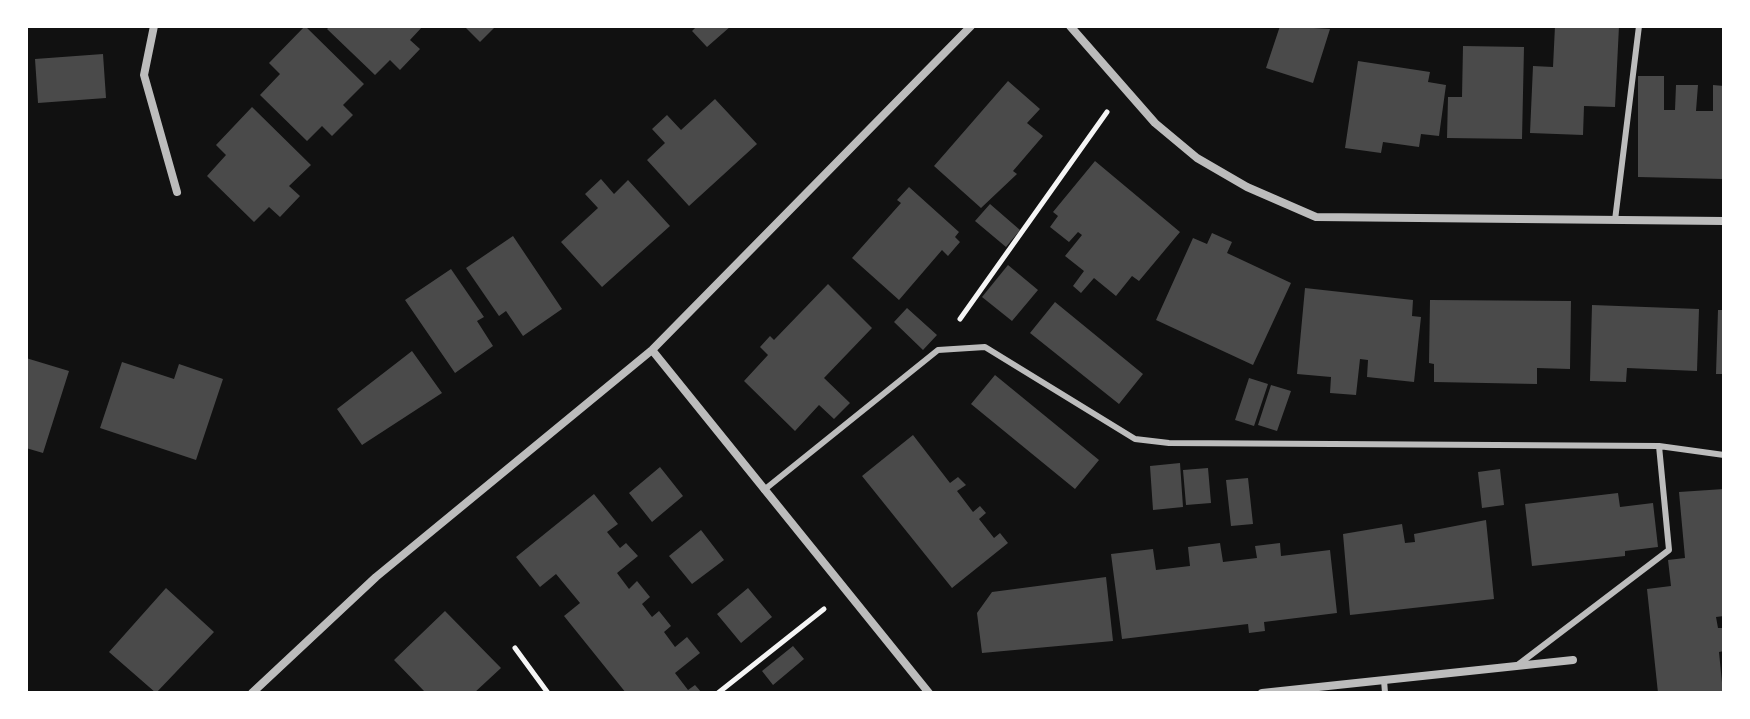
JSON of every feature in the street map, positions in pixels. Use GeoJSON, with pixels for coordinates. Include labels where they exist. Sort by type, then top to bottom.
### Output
{"type":"FeatureCollection","features":[{"type":"Feature","properties":{"kind":"street"},"geometry":{"type":"LineString","coordinates":[[154,26],[144,75],[177,192]]}},
{"type":"Feature","properties":{"kind":"street"},"geometry":{"type":"LineString","coordinates":[[252,693],[376,577],[652,350],[971,26]]}},
{"type":"Feature","properties":{"kind":"street"},"geometry":{"type":"LineString","coordinates":[[1070,26],[1155,123],[1197,158],[1247,187],[1316,217],[1724,221]]}},
{"type":"Feature","properties":{"kind":"street"},"geometry":{"type":"LineString","coordinates":[[652,350],[929,693]]}},
{"type":"Feature","properties":{"kind":"street"},"geometry":{"type":"LineString","coordinates":[[1262,693],[1573,660]]}},
{"type":"Feature","properties":{"kind":"lane"},"geometry":{"type":"LineString","coordinates":[[1615,220],[1639,26]]}},
{"type":"Feature","properties":{"kind":"lane"},"geometry":{"type":"LineString","coordinates":[[764,490],[938,350],[985,347],[1135,439],[1169,443],[1659,446],[1724,455]]}},
{"type":"Feature","properties":{"kind":"lane"},"geometry":{"type":"LineString","coordinates":[[1516,666],[1669,550],[1659,446]]}},
{"type":"Feature","properties":{"kind":"lane"},"geometry":{"type":"LineString","coordinates":[[1384,680],[1385,693]]}},
{"type":"Feature","properties":{"kind":"path"},"geometry":{"type":"LineString","coordinates":[[938,350],[1124,88]]}},
{"type":"Feature","properties":{"kind":"path"},"geometry":{"type":"LineString","coordinates":[[718,693],[847,591]]}},
{"type":"Feature","properties":{"kind":"path"},"geometry":{"type":"LineString","coordinates":[[515,648],[548,693]]}},
{"type":"Feature","properties":{"kind":"building"},"geometry":{"type":"Polygon","coordinates":[[[305,26],[364,84],[343,105],[353,115],[332,136],[322,126],[307,141],[260,95],[280,74],[269,63],[305,26]]]}},
{"type":"Feature","properties":{"kind":"building"},"geometry":{"type":"Polygon","coordinates":[[[330,26],[423,26],[410,40],[420,49],[400,70],[390,60],[375,75],[327,29],[330,26]]]}},
{"type":"Feature","properties":{"kind":"building"},"geometry":{"type":"Polygon","coordinates":[[[464,26],[496,26],[480,42],[464,26]]]}},
{"type":"Feature","properties":{"kind":"building"},"geometry":{"type":"Polygon","coordinates":[[[697,26],[731,26],[707,47],[692,31],[697,26]]]}},
{"type":"Feature","properties":{"kind":"building"},"geometry":{"type":"Polygon","coordinates":[[[1280,26],[1330,29],[1313,83],[1266,68],[1280,26]]]}},
{"type":"Feature","properties":{"kind":"building"},"geometry":{"type":"Polygon","coordinates":[[[1555,26],[1619,26],[1615,107],[1584,106],[1583,135],[1530,133],[1533,66],[1553,67],[1555,26]]]}},
{"type":"Feature","properties":{"kind":"building"},"geometry":{"type":"Polygon","coordinates":[[[1463,46],[1524,47],[1522,139],[1447,138],[1448,97],[1462,97],[1463,46]]]}},
{"type":"Feature","properties":{"kind":"building"},"geometry":{"type":"Polygon","coordinates":[[[103,54],[106,98],[38,103],[35,59],[103,54]]]}},
{"type":"Feature","properties":{"kind":"building"},"geometry":{"type":"Polygon","coordinates":[[[1358,61],[1430,72],[1428,82],[1446,85],[1439,136],[1421,134],[1419,147],[1383,142],[1381,153],[1345,148],[1358,61]]]}},
{"type":"Feature","properties":{"kind":"building"},"geometry":{"type":"Polygon","coordinates":[[[1638,76],[1664,76],[1664,110],[1675,110],[1676,85],[1698,85],[1696,111],[1713,111],[1713,85],[1724,86],[1724,179],[1638,177],[1638,76]]]}},
{"type":"Feature","properties":{"kind":"building"},"geometry":{"type":"Polygon","coordinates":[[[1008,81],[1040,109],[1027,123],[1043,136],[1013,171],[1017,174],[981,208],[934,166],[1008,81]]]}},
{"type":"Feature","properties":{"kind":"building"},"geometry":{"type":"Polygon","coordinates":[[[715,99],[757,144],[689,206],[647,160],[665,143],[652,129],[667,115],[681,130],[715,99]]]}},
{"type":"Feature","properties":{"kind":"building"},"geometry":{"type":"Polygon","coordinates":[[[252,107],[311,165],[289,186],[300,196],[280,217],[269,207],[254,222],[207,176],[226,155],[216,145],[252,107]]]}},
{"type":"Feature","properties":{"kind":"building"},"geometry":{"type":"Polygon","coordinates":[[[1095,161],[1180,232],[1139,281],[1132,276],[1116,296],[1094,278],[1081,293],[1073,286],[1084,271],[1065,256],[1082,235],[1078,232],[1069,242],[1050,227],[1058,216],[1053,212],[1095,161]]]}},
{"type":"Feature","properties":{"kind":"building"},"geometry":{"type":"Polygon","coordinates":[[[601,179],[614,194],[628,180],[670,226],[602,287],[561,242],[598,208],[585,194],[601,179]]]}},
{"type":"Feature","properties":{"kind":"building"},"geometry":{"type":"Polygon","coordinates":[[[909,187],[959,232],[955,237],[960,242],[948,256],[942,250],[899,300],[852,258],[901,203],[897,200],[909,187]]]}},
{"type":"Feature","properties":{"kind":"building"},"geometry":{"type":"Polygon","coordinates":[[[990,204],[1020,230],[1006,247],[975,221],[990,204]]]}},
{"type":"Feature","properties":{"kind":"building"},"geometry":{"type":"Polygon","coordinates":[[[1212,233],[1232,242],[1227,253],[1291,283],[1253,365],[1156,320],[1193,238],[1207,244],[1212,233]]]}},
{"type":"Feature","properties":{"kind":"building"},"geometry":{"type":"Polygon","coordinates":[[[513,236],[562,309],[523,336],[506,311],[499,316],[466,268],[513,236]]]}},
{"type":"Feature","properties":{"kind":"building"},"geometry":{"type":"Polygon","coordinates":[[[1008,265],[1038,290],[1012,321],[982,297],[1008,265]]]}},
{"type":"Feature","properties":{"kind":"building"},"geometry":{"type":"Polygon","coordinates":[[[451,269],[484,317],[477,321],[493,346],[455,373],[405,300],[451,269]]]}},
{"type":"Feature","properties":{"kind":"building"},"geometry":{"type":"Polygon","coordinates":[[[828,284],[872,328],[824,378],[850,403],[834,419],[819,405],[795,431],[744,381],[768,355],[760,347],[770,336],[774,340],[828,284]]]}},
{"type":"Feature","properties":{"kind":"building"},"geometry":{"type":"Polygon","coordinates":[[[1305,288],[1413,300],[1412,316],[1421,317],[1414,382],[1367,377],[1368,360],[1360,359],[1356,395],[1330,393],[1331,377],[1297,374],[1305,288]]]}},
{"type":"Feature","properties":{"kind":"building"},"geometry":{"type":"Polygon","coordinates":[[[1430,300],[1571,301],[1570,369],[1537,368],[1537,384],[1434,382],[1434,364],[1429,363],[1430,300]]]}},
{"type":"Feature","properties":{"kind":"building"},"geometry":{"type":"Polygon","coordinates":[[[1055,302],[1143,374],[1119,404],[1030,333],[1055,302]]]}},
{"type":"Feature","properties":{"kind":"building"},"geometry":{"type":"Polygon","coordinates":[[[1592,305],[1699,309],[1697,371],[1627,368],[1626,382],[1590,381],[1592,305]]]}},
{"type":"Feature","properties":{"kind":"building"},"geometry":{"type":"Polygon","coordinates":[[[907,308],[937,335],[923,350],[894,322],[907,308]]]}},
{"type":"Feature","properties":{"kind":"building"},"geometry":{"type":"Polygon","coordinates":[[[1718,310],[1724,310],[1724,374],[1716,374],[1718,310]]]}},
{"type":"Feature","properties":{"kind":"building"},"geometry":{"type":"Polygon","coordinates":[[[412,351],[442,393],[362,445],[337,409],[412,351]]]}},
{"type":"Feature","properties":{"kind":"building"},"geometry":{"type":"Polygon","coordinates":[[[26,358],[69,371],[43,453],[26,448],[26,358]]]}},
{"type":"Feature","properties":{"kind":"building"},"geometry":{"type":"Polygon","coordinates":[[[122,362],[174,379],[179,364],[223,379],[196,460],[100,428],[122,362]]]}},
{"type":"Feature","properties":{"kind":"building"},"geometry":{"type":"Polygon","coordinates":[[[995,375],[1099,460],[1075,489],[971,404],[995,375]]]}},
{"type":"Feature","properties":{"kind":"building"},"geometry":{"type":"Polygon","coordinates":[[[1249,378],[1268,384],[1254,426],[1235,420],[1249,378]]]}},
{"type":"Feature","properties":{"kind":"building"},"geometry":{"type":"Polygon","coordinates":[[[1271,385],[1291,391],[1277,431],[1258,425],[1271,385]]]}},
{"type":"Feature","properties":{"kind":"building"},"geometry":{"type":"Polygon","coordinates":[[[913,435],[950,483],[958,477],[966,485],[957,491],[973,512],[980,506],[986,513],[979,519],[994,538],[1000,533],[1008,543],[952,588],[862,476],[913,435]]]}},
{"type":"Feature","properties":{"kind":"building"},"geometry":{"type":"Polygon","coordinates":[[[1180,463],[1183,507],[1153,510],[1150,466],[1180,463]]]}},
{"type":"Feature","properties":{"kind":"building"},"geometry":{"type":"Polygon","coordinates":[[[660,467],[683,496],[652,522],[629,493],[660,467]]]}},
{"type":"Feature","properties":{"kind":"building"},"geometry":{"type":"Polygon","coordinates":[[[1208,468],[1211,503],[1186,505],[1183,470],[1208,468]]]}},
{"type":"Feature","properties":{"kind":"building"},"geometry":{"type":"Polygon","coordinates":[[[1500,469],[1504,505],[1482,508],[1478,472],[1500,469]]]}},
{"type":"Feature","properties":{"kind":"building"},"geometry":{"type":"Polygon","coordinates":[[[1248,478],[1253,524],[1231,526],[1226,480],[1248,478]]]}},
{"type":"Feature","properties":{"kind":"building"},"geometry":{"type":"Polygon","coordinates":[[[1724,489],[1724,616],[1716,617],[1718,628],[1724,628],[1724,651],[1719,652],[1723,693],[1658,693],[1647,589],[1671,586],[1668,560],[1685,558],[1679,492],[1724,489]]]}},
{"type":"Feature","properties":{"kind":"building"},"geometry":{"type":"Polygon","coordinates":[[[1618,493],[1620,507],[1653,503],[1658,547],[1625,551],[1625,556],[1532,566],[1525,504],[1618,493]]]}},
{"type":"Feature","properties":{"kind":"building"},"geometry":{"type":"Polygon","coordinates":[[[594,494],[618,524],[607,532],[620,548],[626,543],[638,556],[617,573],[629,589],[637,581],[650,597],[642,604],[652,617],[659,611],[671,626],[664,632],[675,647],[687,637],[700,653],[675,673],[688,690],[695,685],[702,693],[626,693],[564,616],[580,603],[556,574],[540,587],[516,557],[594,494]]]}},
{"type":"Feature","properties":{"kind":"building"},"geometry":{"type":"Polygon","coordinates":[[[1486,520],[1494,599],[1350,615],[1343,534],[1402,524],[1405,543],[1415,542],[1414,534],[1486,520]]]}},
{"type":"Feature","properties":{"kind":"building"},"geometry":{"type":"Polygon","coordinates":[[[701,530],[724,560],[692,584],[669,556],[701,530]]]}},
{"type":"Feature","properties":{"kind":"building"},"geometry":{"type":"Polygon","coordinates":[[[1220,543],[1223,562],[1257,558],[1255,546],[1280,543],[1281,556],[1330,550],[1337,613],[1264,622],[1265,631],[1249,633],[1248,624],[1122,639],[1111,554],[1153,549],[1156,570],[1190,566],[1188,547],[1220,543]]]}},
{"type":"Feature","properties":{"kind":"building"},"geometry":{"type":"Polygon","coordinates":[[[1106,577],[1113,641],[982,653],[977,613],[992,592],[1106,577]]]}},
{"type":"Feature","properties":{"kind":"building"},"geometry":{"type":"Polygon","coordinates":[[[166,588],[214,632],[156,693],[109,652],[166,588]]]}},
{"type":"Feature","properties":{"kind":"building"},"geometry":{"type":"Polygon","coordinates":[[[748,588],[772,617],[741,643],[717,614],[748,588]]]}},
{"type":"Feature","properties":{"kind":"building"},"geometry":{"type":"Polygon","coordinates":[[[445,611],[501,668],[474,693],[421,693],[424,691],[394,660],[445,611]]]}},
{"type":"Feature","properties":{"kind":"building"},"geometry":{"type":"Polygon","coordinates":[[[793,646],[804,659],[773,685],[762,671],[793,646]]]}}]}
